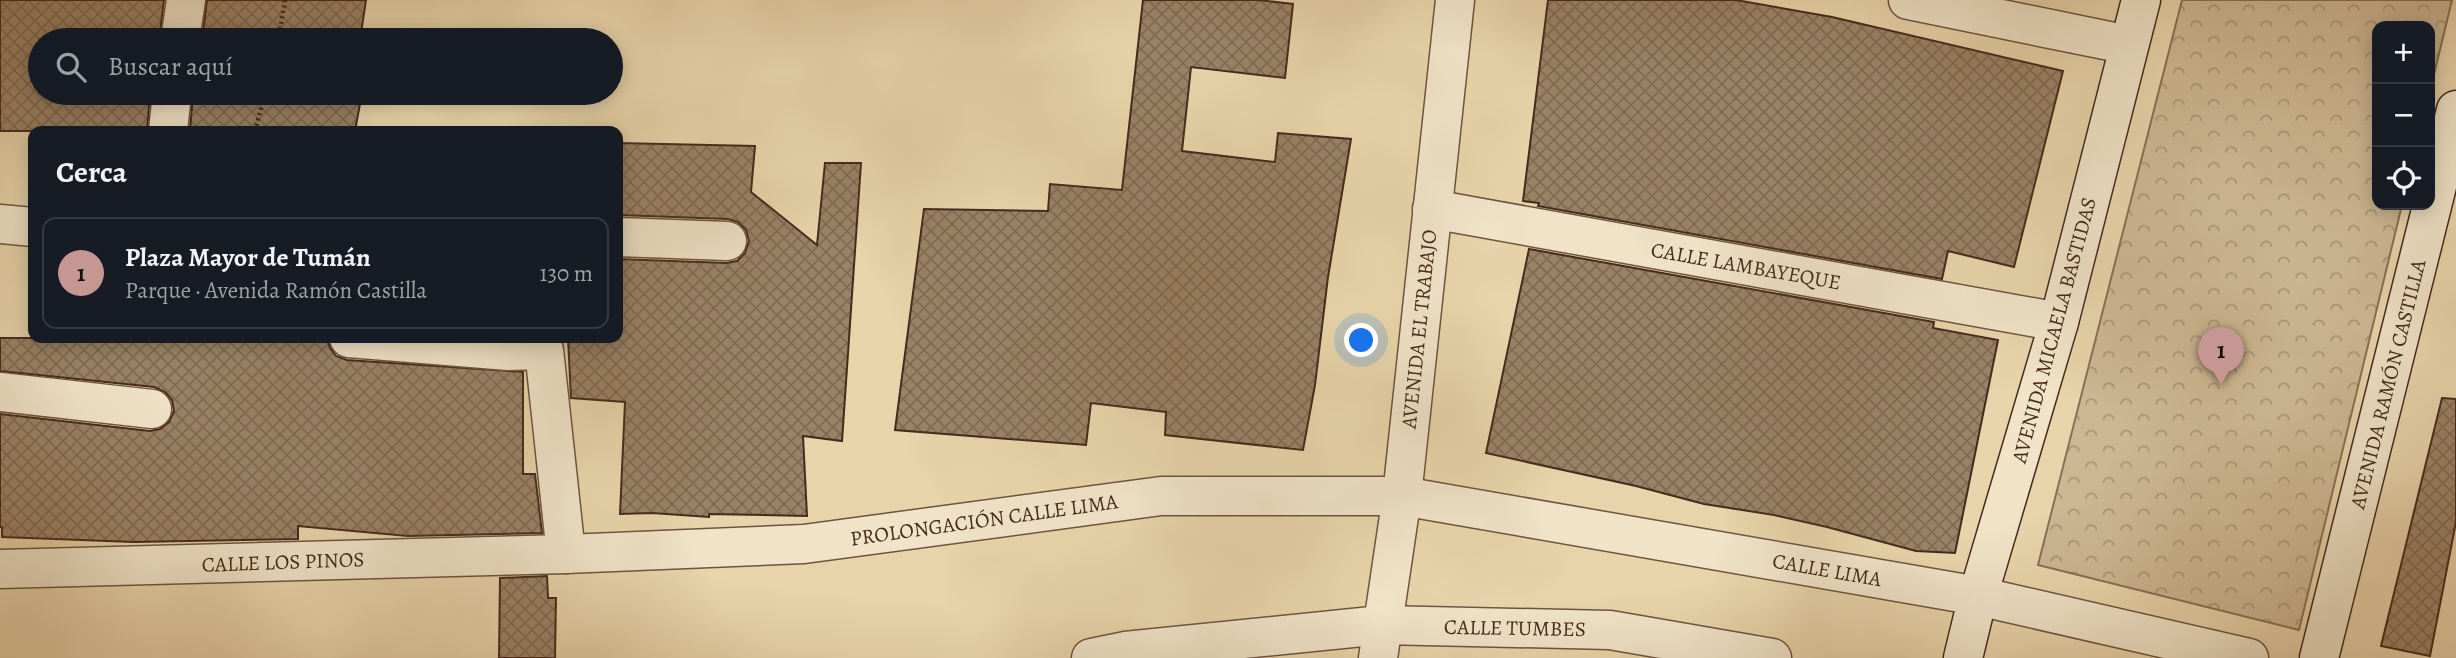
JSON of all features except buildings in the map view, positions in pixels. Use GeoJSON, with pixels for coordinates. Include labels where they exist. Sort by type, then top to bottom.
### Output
{"type":"FeatureCollection","features":[{"type":"Feature","properties":{"kind":"street"},"geometry":{"type":"LineString","coordinates":[[182,28],[186,0]]}},
{"type":"Feature","properties":{"kind":"street","name":"AVENIDA EL TRABAJO"},"geometry":{"type":"LineString","coordinates":[[1380,642],[1402,496],[1455,0]]}},
{"type":"Feature","properties":{"kind":"street"},"geometry":{"type":"LineString","coordinates":[[1908,0],[2129,45]]}},
{"type":"Feature","properties":{"kind":"street","name":"AVENIDA MICAELA BASTIDAS"},"geometry":{"type":"LineString","coordinates":[[1962,658],[2059,322],[2141,0]]}},
{"type":"Feature","properties":{"kind":"street"},"geometry":{"type":"LineString","coordinates":[[169,126],[171,105]]}},
{"type":"Feature","properties":{"kind":"street","name":"AVENIDA RAMÓN CASTILLA"},"geometry":{"type":"LineString","coordinates":[[2319,658],[2456,110]]}},
{"type":"Feature","properties":{"kind":"street","name":"CALLE LAMBAYEQUE"},"geometry":{"type":"LineString","coordinates":[[1432,209],[2059,322]]}},
{"type":"Feature","properties":{"kind":"street"},"geometry":{"type":"LineString","coordinates":[[0,224],[28,227]]}},
{"type":"Feature","properties":{"kind":"street"},"geometry":{"type":"LineString","coordinates":[[623,237],[727,241]]}},
{"type":"Feature","properties":{"kind":"street"},"geometry":{"type":"LineString","coordinates":[[410,343],[508,351],[544,350],[566,554]]}},
{"type":"Feature","properties":{"kind":"street"},"geometry":{"type":"LineString","coordinates":[[0,391],[152,409]]}},
{"type":"Feature","properties":{"kind":"street","name":"PROLONGACIÓN CALLE LIMA"},"geometry":{"type":"LineString","coordinates":[[566,554],[804,544],[1161,496],[1402,496]]}},
{"type":"Feature","properties":{"kind":"street","name":"CALLE LIMA"},"geometry":{"type":"LineString","coordinates":[[1402,496],[1978,596],[2249,658]]}},
{"type":"Feature","properties":{"kind":"street","name":"CALLE LOS PINOS"},"geometry":{"type":"LineString","coordinates":[[0,569],[566,554]]}},
{"type":"Feature","properties":{"kind":"street","name":"CALLE TUMBES"},"geometry":{"type":"LineString","coordinates":[[1091,658],[1125,651],[1610,630],[1772,658]]}},
{"type":"Feature","properties":{"kind":"path"},"geometry":{"type":"LineString","coordinates":[[280,28],[285,0]]}},
{"type":"Feature","properties":{"kind":"path"},"geometry":{"type":"LineString","coordinates":[[256,126],[262,105]]}},
{"type":"Feature","properties":{"kind":"green space"},"geometry":{"type":"Polygon","coordinates":[[[2182,0],[2452,0],[2435,70],[2435,21],[2372,21],[2372,210],[2401,210],[2299,630],[2038,565],[2182,0]]]}},
{"type":"Feature","properties":{"kind":"place","name":"Plaza Mayor de Tumán"},"geometry":{"type":"Point","coordinates":[2221,385]}}]}
